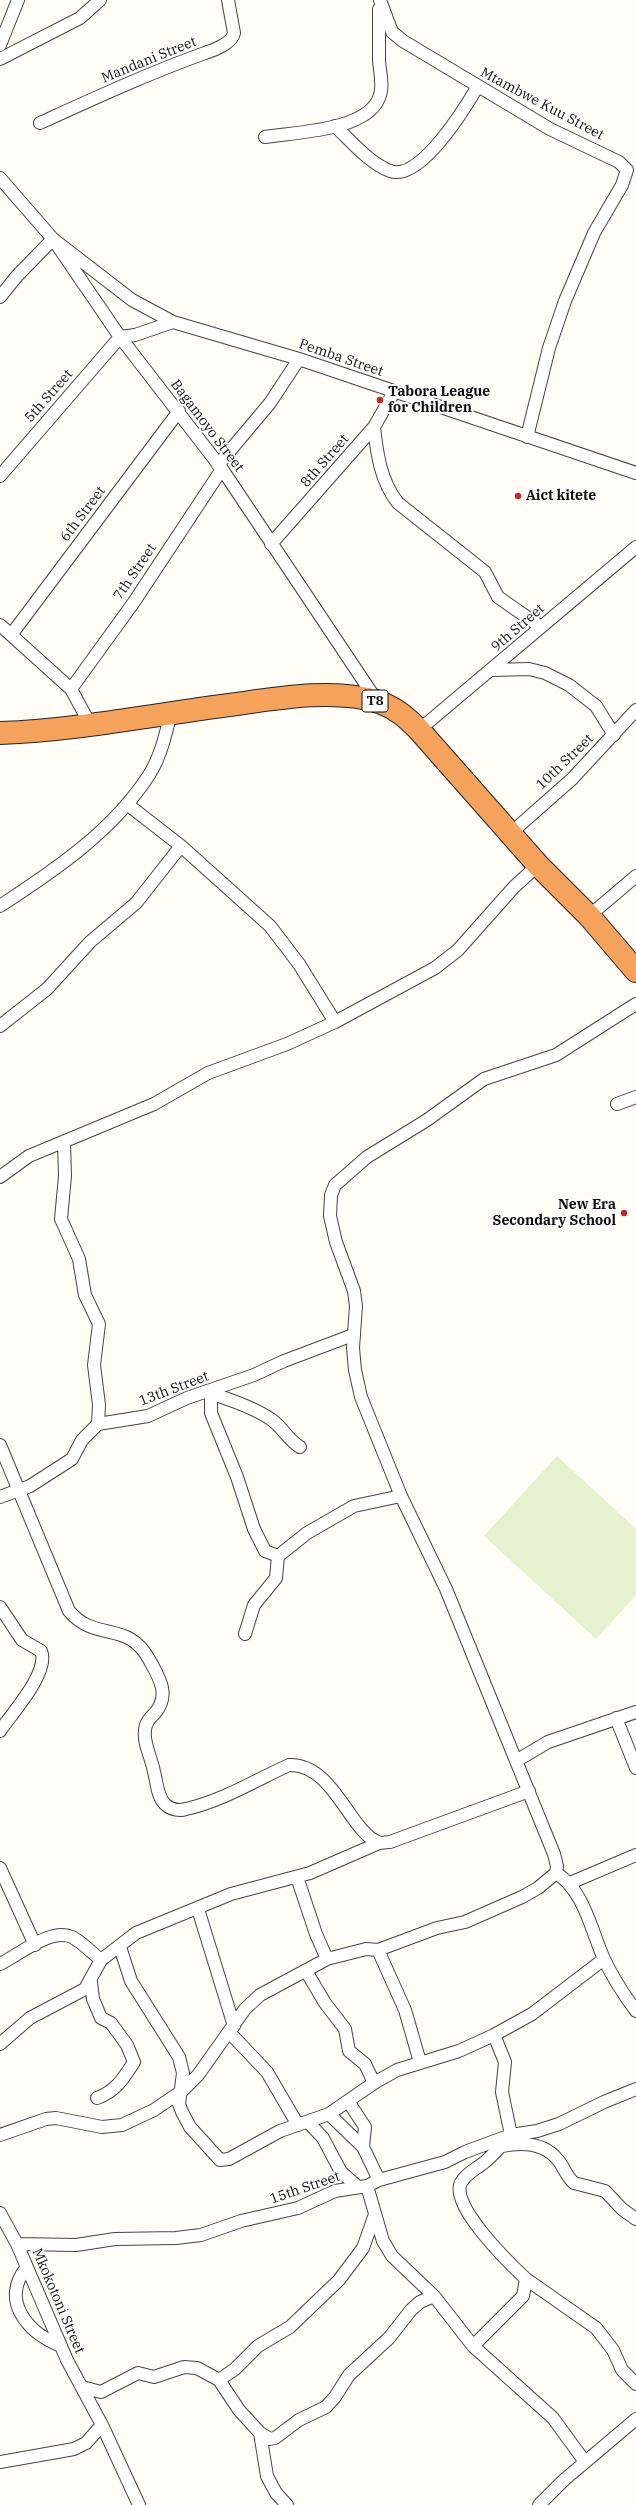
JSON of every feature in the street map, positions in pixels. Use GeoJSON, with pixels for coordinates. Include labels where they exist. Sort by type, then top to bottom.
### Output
{"type":"FeatureCollection","features":[{"type":"Feature","properties":{"kind":"highway","name":"T8"},"geometry":{"type":"LineString","coordinates":[[0,733],[90,724],[296,696],[347,697],[378,702],[405,716],[419,730],[512,832],[538,865],[589,916],[636,972]]}},
{"type":"Feature","properties":{"kind":"street"},"geometry":{"type":"LineString","coordinates":[[0,45],[18,0]]}},
{"type":"Feature","properties":{"kind":"street"},"geometry":{"type":"LineString","coordinates":[[0,59],[80,18],[100,0]]}},
{"type":"Feature","properties":{"kind":"street","name":"Mandani Street"},"geometry":{"type":"LineString","coordinates":[[40,123],[137,78],[212,51],[226,42],[233,37],[234,32],[228,0]]}},
{"type":"Feature","properties":{"kind":"street","name":"Mtambwe Kuu Street"},"geometry":{"type":"LineString","coordinates":[[380,0],[392,32],[402,41],[550,129],[619,162],[626,170],[622,185],[594,233],[565,301],[549,348],[527,437]]}},
{"type":"Feature","properties":{"kind":"street","name":"Mtambwe Kuu Street"},"geometry":{"type":"LineString","coordinates":[[265,137],[335,126],[362,117],[372,109],[379,98],[381,85],[380,0]]}},
{"type":"Feature","properties":{"kind":"street"},"geometry":{"type":"LineString","coordinates":[[335,126],[379,165],[391,171],[404,171],[420,161],[434,147],[463,112],[478,86]]}},
{"type":"Feature","properties":{"kind":"street","name":"Bagamoyo Street"},"geometry":{"type":"LineString","coordinates":[[0,178],[53,239],[120,337],[179,411],[220,467],[378,702]]}},
{"type":"Feature","properties":{"kind":"street"},"geometry":{"type":"LineString","coordinates":[[0,297],[17,276],[53,239]]}},
{"type":"Feature","properties":{"kind":"street","name":"Pemba Street"},"geometry":{"type":"LineString","coordinates":[[53,239],[132,300],[173,322],[299,359],[636,473]]}},
{"type":"Feature","properties":{"kind":"street"},"geometry":{"type":"LineString","coordinates":[[120,337],[135,335],[173,322]]}},
{"type":"Feature","properties":{"kind":"street","name":"5th Street"},"geometry":{"type":"LineString","coordinates":[[0,476],[120,337]]}},
{"type":"Feature","properties":{"kind":"street","name":"7th Street"},"geometry":{"type":"LineString","coordinates":[[71,689],[134,602],[220,467],[270,404],[299,359]]}},
{"type":"Feature","properties":{"kind":"street","name":"8th Street"},"geometry":{"type":"LineString","coordinates":[[271,544],[374,427],[394,392]]}},
{"type":"Feature","properties":{"kind":"street","name":"6th Street"},"geometry":{"type":"LineString","coordinates":[[12,635],[179,411]]}},
{"type":"Feature","properties":{"kind":"street"},"geometry":{"type":"LineString","coordinates":[[374,427],[377,454],[388,491],[398,503],[484,572],[498,597],[541,627]]}},
{"type":"Feature","properties":{"kind":"street","name":"9th Street"},"geometry":{"type":"LineString","coordinates":[[419,730],[636,547]]}},
{"type":"Feature","properties":{"kind":"street"},"geometry":{"type":"LineString","coordinates":[[0,625],[71,689],[90,724]]}},
{"type":"Feature","properties":{"kind":"street"},"geometry":{"type":"LineString","coordinates":[[492,670],[529,669],[545,673],[569,685],[596,706],[614,735]]}},
{"type":"Feature","properties":{"kind":"street","name":"10th Street"},"geometry":{"type":"LineString","coordinates":[[512,832],[572,779],[636,710]]}},
{"type":"Feature","properties":{"kind":"street"},"geometry":{"type":"LineString","coordinates":[[0,906],[49,874],[84,846],[127,804],[150,774],[163,744],[171,712]]}},
{"type":"Feature","properties":{"kind":"street"},"geometry":{"type":"LineString","coordinates":[[127,804],[181,846],[270,926],[299,964],[335,1022]]}},
{"type":"Feature","properties":{"kind":"street"},"geometry":{"type":"LineString","coordinates":[[0,1026],[46,989],[90,942],[136,903],[181,846]]}},
{"type":"Feature","properties":{"kind":"street"},"geometry":{"type":"LineString","coordinates":[[0,1177],[29,1156],[154,1104],[208,1073],[287,1044],[335,1022],[435,968],[458,950],[514,887],[538,865]]}},
{"type":"Feature","properties":{"kind":"street"},"geometry":{"type":"LineString","coordinates":[[589,916],[636,876]]}},
{"type":"Feature","properties":{"kind":"street"},"geometry":{"type":"LineString","coordinates":[[0,2135],[46,2119],[56,2118],[102,2127],[122,2125],[154,2110],[182,2091],[198,2075],[245,2009],[260,1995],[327,1959],[366,1949],[378,1950],[437,1928],[465,1922],[522,1897],[538,1888],[556,1873],[557,1866],[554,1854],[529,1791],[491,1704],[446,1589],[401,1496],[361,1397],[355,1370],[353,1335],[356,1306],[354,1291],[336,1242],[330,1216],[331,1195],[335,1185],[367,1157],[427,1120],[484,1079],[556,1055],[636,1004]]}},
{"type":"Feature","properties":{"kind":"street"},"geometry":{"type":"LineString","coordinates":[[617,1104],[636,1097]]}},
{"type":"Feature","properties":{"kind":"street"},"geometry":{"type":"LineString","coordinates":[[0,1496],[18,1491],[72,1459],[82,1440],[98,1424],[99,1405],[94,1365],[99,1324],[85,1295],[79,1259],[62,1219],[65,1176],[64,1142]]}},
{"type":"Feature","properties":{"kind":"street","name":"13th Street"},"geometry":{"type":"LineString","coordinates":[[98,1424],[143,1418],[353,1335]]}},
{"type":"Feature","properties":{"kind":"street"},"geometry":{"type":"LineString","coordinates":[[209,1392],[271,1419],[295,1445],[300,1447]]}},
{"type":"Feature","properties":{"kind":"street"},"geometry":{"type":"LineString","coordinates":[[209,1392],[212,1413],[256,1534],[265,1551],[278,1556]]}},
{"type":"Feature","properties":{"kind":"street"},"geometry":{"type":"LineString","coordinates":[[0,1445],[6,1456],[18,1491],[68,1611],[84,1626],[113,1632],[130,1638],[140,1645],[150,1661],[162,1687],[164,1700],[148,1721],[144,1737],[158,1794],[166,1805],[178,1810],[186,1809],[223,1795],[289,1765],[296,1765],[314,1774],[335,1791],[362,1829],[371,1839],[379,1843]]}},
{"type":"Feature","properties":{"kind":"street"},"geometry":{"type":"LineString","coordinates":[[245,1634],[254,1606],[276,1578],[278,1556],[307,1533],[354,1506],[401,1496]]}},
{"type":"Feature","properties":{"kind":"street"},"geometry":{"type":"LineString","coordinates":[[0,1607],[22,1640],[41,1651],[43,1659],[41,1669],[24,1697],[0,1731]]}},
{"type":"Feature","properties":{"kind":"street"},"geometry":{"type":"LineString","coordinates":[[516,1761],[548,1742],[636,1712]]}},
{"type":"Feature","properties":{"kind":"street"},"geometry":{"type":"LineString","coordinates":[[616,1718],[636,1768]]}},
{"type":"Feature","properties":{"kind":"street"},"geometry":{"type":"LineString","coordinates":[[0,2044],[30,2018],[79,1994],[91,1982],[101,1960],[120,1947],[136,1933],[150,1926],[198,1909],[231,1894],[297,1877],[379,1843],[390,1842],[529,1791]]}},
{"type":"Feature","properties":{"kind":"street"},"geometry":{"type":"LineString","coordinates":[[570,1883],[636,1855]]}},
{"type":"Feature","properties":{"kind":"street"},"geometry":{"type":"LineString","coordinates":[[0,1868],[35,1945]]}},
{"type":"Feature","properties":{"kind":"street"},"geometry":{"type":"LineString","coordinates":[[556,1873],[570,1883],[578,1896],[604,1959],[621,1991],[636,2011]]}},
{"type":"Feature","properties":{"kind":"street"},"geometry":{"type":"LineString","coordinates":[[297,1877],[316,1934],[327,1959]]}},
{"type":"Feature","properties":{"kind":"street"},"geometry":{"type":"LineString","coordinates":[[198,1909],[232,2029],[267,2072],[303,2123],[323,2138],[341,2172],[362,2187],[382,2242],[392,2256],[434,2296],[473,2346],[552,2418],[585,2462]]}},
{"type":"Feature","properties":{"kind":"street"},"geometry":{"type":"LineString","coordinates":[[0,1964],[56,1935],[68,1935],[101,1960]]}},
{"type":"Feature","properties":{"kind":"street"},"geometry":{"type":"LineString","coordinates":[[120,1947],[131,1981],[179,2057],[183,2073],[182,2091],[179,2104],[182,2112],[190,2127],[220,2160],[229,2159],[280,2131],[329,2114],[374,2083],[397,2070],[460,2051],[494,2035],[532,2014],[604,1959]]}},
{"type":"Feature","properties":{"kind":"street"},"geometry":{"type":"LineString","coordinates":[[378,1950],[405,2010],[420,2062]]}},
{"type":"Feature","properties":{"kind":"street"},"geometry":{"type":"LineString","coordinates":[[306,1971],[325,2002],[345,2029],[349,2051],[362,2061],[374,2083]]}},
{"type":"Feature","properties":{"kind":"street"},"geometry":{"type":"LineString","coordinates":[[91,1982],[93,1999],[101,2018],[110,2023],[127,2045],[134,2062],[118,2087],[109,2094],[97,2098]]}},
{"type":"Feature","properties":{"kind":"street"},"geometry":{"type":"LineString","coordinates":[[494,2035],[505,2062],[502,2092],[512,2135],[502,2146],[462,2181],[459,2187],[463,2207],[526,2279],[596,2328],[613,2350],[622,2370],[636,2384]]}},
{"type":"Feature","properties":{"kind":"street","name":"15th Street"},"geometry":{"type":"LineString","coordinates":[[17,2244],[76,2245],[115,2239],[176,2238],[201,2235],[241,2221],[298,2208],[334,2191],[362,2187],[379,2180],[445,2162],[465,2152],[512,2135],[537,2131],[559,2124],[604,2102],[636,2089]]}},
{"type":"Feature","properties":{"kind":"street"},"geometry":{"type":"LineString","coordinates":[[348,2101],[365,2127],[363,2147]]}},
{"type":"Feature","properties":{"kind":"street"},"geometry":{"type":"LineString","coordinates":[[329,2114],[363,2147],[379,2180]]}},
{"type":"Feature","properties":{"kind":"street"},"geometry":{"type":"LineString","coordinates":[[502,2146],[522,2143],[547,2149],[558,2160],[574,2183],[605,2191],[627,2214],[636,2219]]}},
{"type":"Feature","properties":{"kind":"street","name":"Mkokotoni Street"},"geometry":{"type":"LineString","coordinates":[[0,2213],[17,2244],[61,2346],[102,2425],[139,2505]]}},
{"type":"Feature","properties":{"kind":"street"},"geometry":{"type":"LineString","coordinates":[[219,2380],[235,2370],[258,2346],[290,2327],[339,2280],[363,2248],[374,2217]]}},
{"type":"Feature","properties":{"kind":"street"},"geometry":{"type":"LineString","coordinates":[[4,2288],[10,2280],[27,2267]]}},
{"type":"Feature","properties":{"kind":"street"},"geometry":{"type":"LineString","coordinates":[[473,2346],[524,2296],[526,2279]]}},
{"type":"Feature","properties":{"kind":"street"},"geometry":{"type":"LineString","coordinates":[[82,2387],[101,2392],[138,2373],[154,2377],[184,2367],[197,2368],[219,2380],[239,2410],[260,2433],[270,2439],[275,2438],[299,2420],[326,2407],[335,2397],[349,2375],[389,2338],[411,2310],[420,2302],[434,2296]]}},
{"type":"Feature","properties":{"kind":"street"},"geometry":{"type":"LineString","coordinates":[[4,2304],[8,2312],[26,2329],[36,2336],[61,2346]]}},
{"type":"Feature","properties":{"kind":"street"},"geometry":{"type":"LineString","coordinates":[[542,2504],[585,2462],[636,2419]]}},
{"type":"Feature","properties":{"kind":"street"},"geometry":{"type":"LineString","coordinates":[[0,2462],[74,2449],[86,2443],[102,2425]]}},
{"type":"Feature","properties":{"kind":"street"},"geometry":{"type":"LineString","coordinates":[[260,2433],[267,2476],[276,2493],[287,2505]]}},
{"type":"Feature","properties":{"kind":"green space"},"geometry":{"type":"Polygon","coordinates":[[[557,1456],[636,1529],[636,1595],[596,1639],[484,1536],[557,1456]]]}},
{"type":"Feature","properties":{"kind":"place","name":"Tabora League for Children"},"geometry":{"type":"Point","coordinates":[380,400]}},
{"type":"Feature","properties":{"kind":"place","name":"Aict kitete"},"geometry":{"type":"Point","coordinates":[518,496]}},
{"type":"Feature","properties":{"kind":"place","name":"New Era Secondary School"},"geometry":{"type":"Point","coordinates":[624,1213]}}]}
